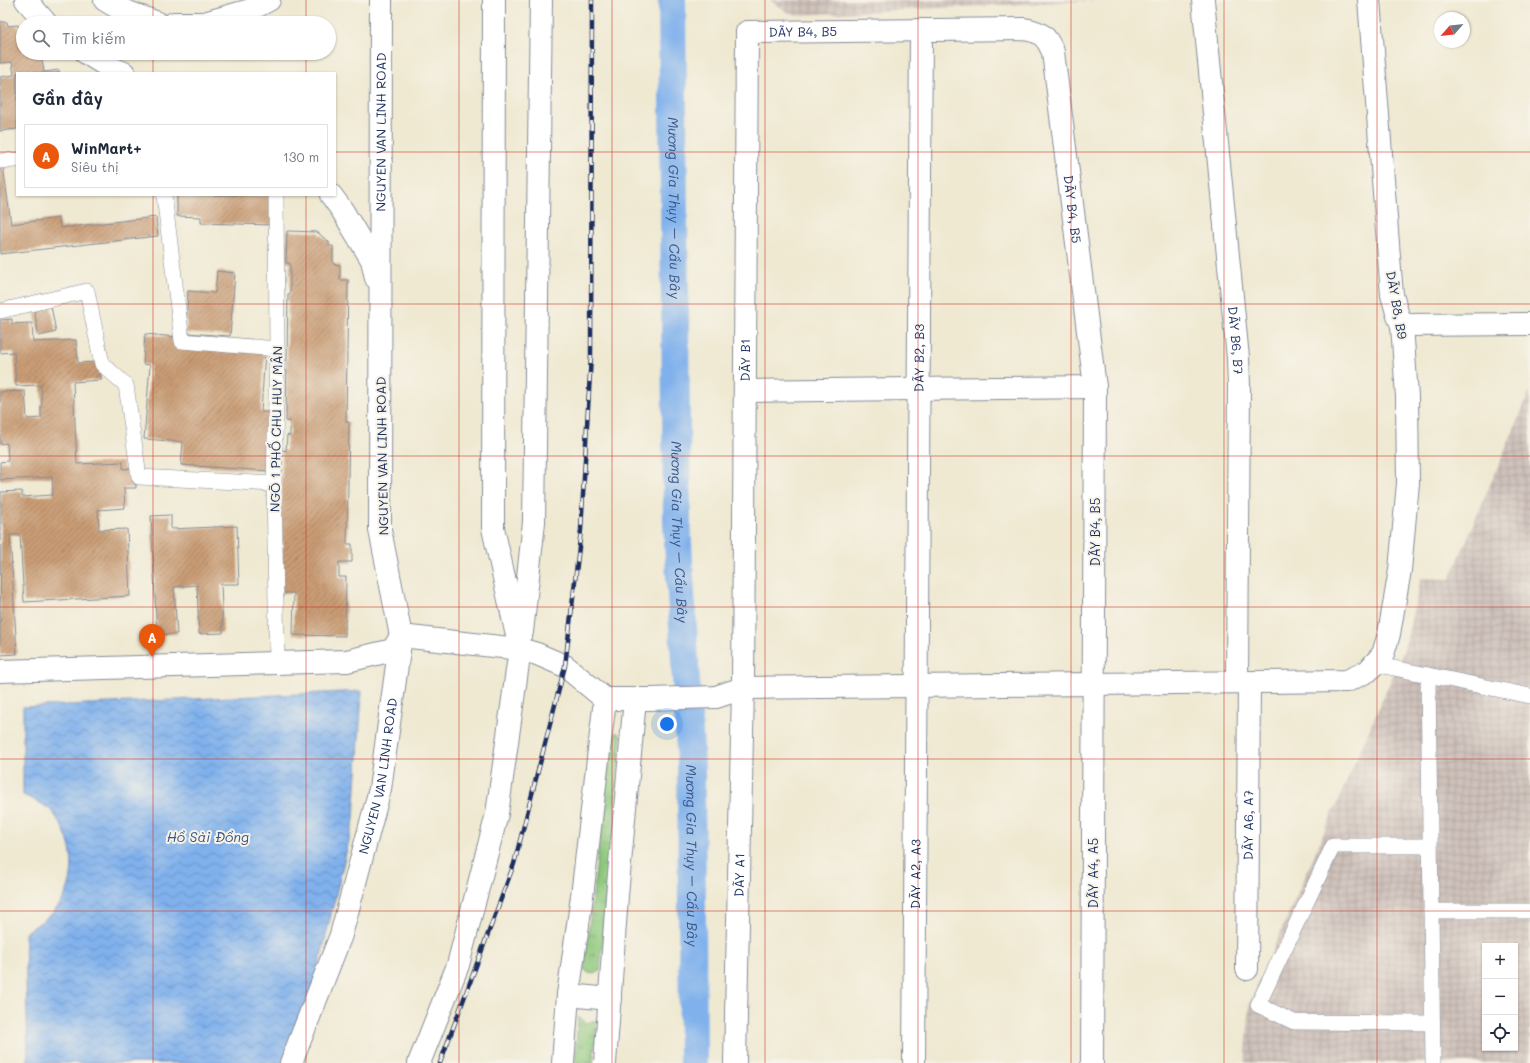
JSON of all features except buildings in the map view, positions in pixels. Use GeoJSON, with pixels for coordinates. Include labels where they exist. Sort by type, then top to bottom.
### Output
{"type":"FeatureCollection","features":[{"type":"Feature","properties":{"kind":"main road"},"geometry":{"type":"LineString","coordinates":[[26,0],[40,16]]}},
{"type":"Feature","properties":{"kind":"main road"},"geometry":{"type":"LineString","coordinates":[[105,0],[120,9],[139,16]]}},
{"type":"Feature","properties":{"kind":"main road"},"geometry":{"type":"LineString","coordinates":[[229,16],[250,10],[269,0]]}},
{"type":"Feature","properties":{"kind":"main road","name":"NGUYEN VAN LINH ROAD"},"geometry":{"type":"LineString","coordinates":[[291,1063],[341,935],[380,789],[401,636],[380,530],[381,0]]}},
{"type":"Feature","properties":{"kind":"main road"},"geometry":{"type":"LineString","coordinates":[[494,0],[493,528],[520,649]]}},
{"type":"Feature","properties":{"kind":"main road"},"geometry":{"type":"LineString","coordinates":[[419,1063],[458,965],[497,814],[520,649],[534,522],[541,0]]}},
{"type":"Feature","properties":{"kind":"main road","name":"DÃY B6, B7"},"geometry":{"type":"LineString","coordinates":[[1204,0],[1236,328],[1239,379],[1243,682]]}},
{"type":"Feature","properties":{"kind":"main road","name":"DÃY B8, B9"},"geometry":{"type":"LineString","coordinates":[[605,699],[716,698],[743,688],[1347,681],[1368,671],[1383,654],[1389,634],[1400,570],[1408,483],[1407,397],[1402,325],[1392,295],[1370,0]]}},
{"type":"Feature","properties":{"kind":"main road","name":"DÃY B4, B5"},"geometry":{"type":"LineString","coordinates":[[747,32],[1024,29],[1037,31],[1047,39],[1053,52],[1096,387],[1095,684]]}},
{"type":"Feature","properties":{"kind":"main road","name":"DÃY B2, B3"},"geometry":{"type":"LineString","coordinates":[[917,685],[921,30]]}},
{"type":"Feature","properties":{"kind":"main road","name":"DÃY B1"},"geometry":{"type":"LineString","coordinates":[[743,688],[747,32]]}},
{"type":"Feature","properties":{"kind":"main road"},"geometry":{"type":"LineString","coordinates":[[97,60],[122,72]]}},
{"type":"Feature","properties":{"kind":"main road"},"geometry":{"type":"LineString","coordinates":[[332,196],[342,210],[372,260],[381,300]]}},
{"type":"Feature","properties":{"kind":"main road"},"geometry":{"type":"LineString","coordinates":[[1402,325],[1530,324]]}},
{"type":"Feature","properties":{"kind":"main road"},"geometry":{"type":"LineString","coordinates":[[745,391],[1096,387]]}},
{"type":"Feature","properties":{"kind":"main road"},"geometry":{"type":"LineString","coordinates":[[0,671],[347,661],[393,650],[401,636],[520,649],[537,654],[565,666],[605,699],[582,896],[568,995],[563,1063]]}},
{"type":"Feature","properties":{"kind":"main road","name":"DÃY A6, A7"},"geometry":{"type":"LineString","coordinates":[[1243,682],[1247,968]]}},
{"type":"Feature","properties":{"kind":"main road","name":"DÃY A4, A5"},"geometry":{"type":"LineString","coordinates":[[1092,1063],[1095,684]]}},
{"type":"Feature","properties":{"kind":"main road","name":"DÃY A2, A3"},"geometry":{"type":"LineString","coordinates":[[914,1063],[917,685]]}},
{"type":"Feature","properties":{"kind":"main road","name":"DÃY A1"},"geometry":{"type":"LineString","coordinates":[[735,1063],[743,688]]}},
{"type":"Feature","properties":{"kind":"main road"},"geometry":{"type":"LineString","coordinates":[[605,1063],[617,896],[642,699]]}},
{"type":"Feature","properties":{"kind":"main road"},"geometry":{"type":"LineString","coordinates":[[568,995],[610,999]]}},
{"type":"Feature","properties":{"kind":"lane"},"geometry":{"type":"LineString","coordinates":[[0,161],[16,160]]}},
{"type":"Feature","properties":{"kind":"lane"},"geometry":{"type":"LineString","coordinates":[[164,196],[182,341],[276,349]]}},
{"type":"Feature","properties":{"kind":"lane","name":"NGÕ 1 PHỐ CHU HUY MÂN"},"geometry":{"type":"LineString","coordinates":[[276,196],[274,484],[277,662]]}},
{"type":"Feature","properties":{"kind":"lane"},"geometry":{"type":"LineString","coordinates":[[0,311],[87,291],[102,364],[126,385],[139,477],[274,484]]}},
{"type":"Feature","properties":{"kind":"lane"},"geometry":{"type":"LineString","coordinates":[[1374,664],[1530,696]]}},
{"type":"Feature","properties":{"kind":"lane"},"geometry":{"type":"LineString","coordinates":[[1428,675],[1432,1063]]}},
{"type":"Feature","properties":{"kind":"lane"},"geometry":{"type":"LineString","coordinates":[[1430,846],[1333,846],[1258,1005],[1294,1022],[1432,1023]]}},
{"type":"Feature","properties":{"kind":"lane"},"geometry":{"type":"LineString","coordinates":[[1431,910],[1530,911]]}},
{"type":"Feature","properties":{"kind":"shaded area"},"geometry":{"type":"Polygon","coordinates":[[[770,0],[1103,0],[798,15],[785,11],[770,0]]]}},
{"type":"Feature","properties":{"kind":"shaded area"},"geometry":{"type":"Polygon","coordinates":[[[1530,391],[1530,1063],[1245,1063],[1250,1002],[1404,650],[1421,578],[1450,579],[1530,391]]]}},
{"type":"Feature","properties":{"kind":"green space"},"geometry":{"type":"Polygon","coordinates":[[[617,732],[621,736],[600,971],[592,974],[584,969],[612,735],[617,732]]]}},
{"type":"Feature","properties":{"kind":"green space"},"geometry":{"type":"Polygon","coordinates":[[[578,1017],[587,1023],[597,1020],[593,1063],[575,1063],[578,1017]]]}},
{"type":"Feature","properties":{"kind":"water","name":"Hồ Sài Đồng"},"geometry":{"type":"Polygon","coordinates":[[[362,691],[354,820],[312,993],[282,1063],[28,1063],[25,933],[48,916],[60,904],[69,885],[72,865],[66,834],[53,812],[42,804],[23,795],[23,707],[362,691]]]}},
{"type":"Feature","properties":{"kind":"waterway","name":"Mương Gia Thụy – Cầu Bây"},"geometry":{"type":"LineString","coordinates":[[672,0],[677,525],[691,765],[693,1063]]}},
{"type":"Feature","properties":{"kind":"railway"},"geometry":{"type":"LineString","coordinates":[[440,1063],[514,864],[565,666],[581,530],[591,356],[592,0]]}},
{"type":"Feature","properties":{"kind":"place","name":"WinMart+"},"geometry":{"type":"Point","coordinates":[152,657]}}]}
